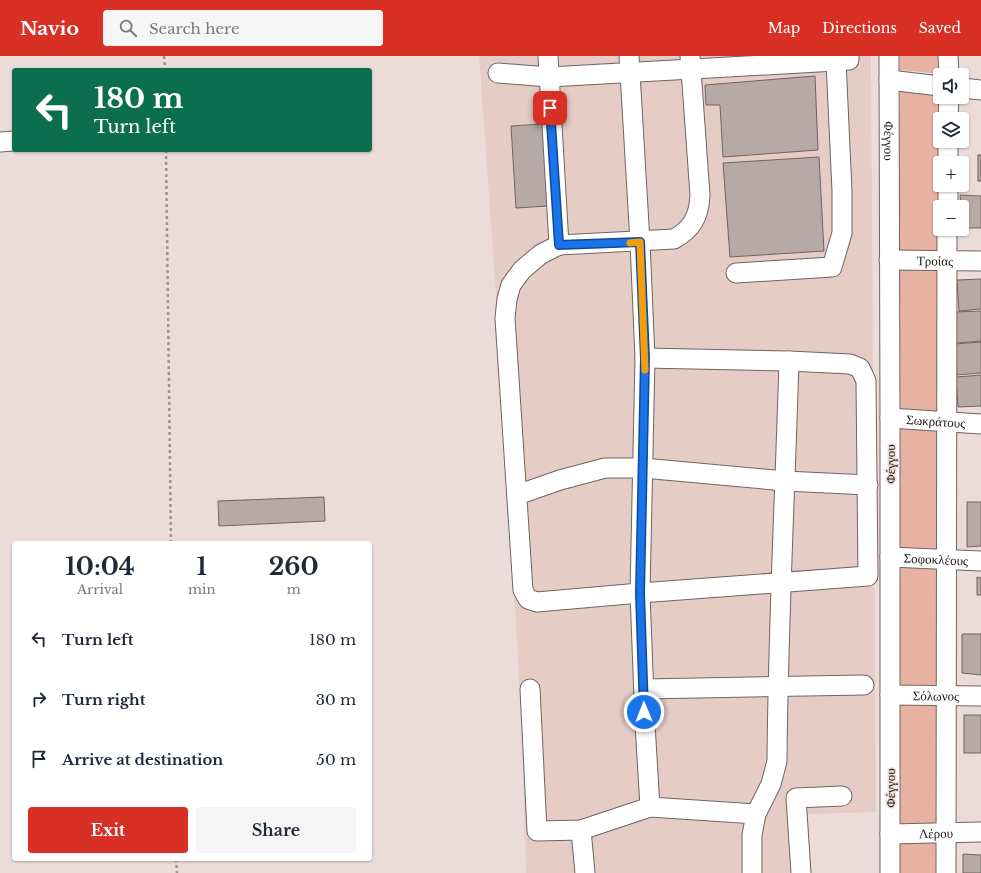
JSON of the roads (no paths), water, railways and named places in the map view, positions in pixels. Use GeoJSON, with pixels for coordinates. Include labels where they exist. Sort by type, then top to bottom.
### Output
{"type":"FeatureCollection","features":[{"type":"Feature","properties":{"kind":"street"},"geometry":{"type":"LineString","coordinates":[[548,56],[559,245]]}},
{"type":"Feature","properties":{"kind":"street","name":"Φέγγου"},"geometry":{"type":"LineString","coordinates":[[889,56],[890,873]]}},
{"type":"Feature","properties":{"kind":"street"},"geometry":{"type":"LineString","coordinates":[[948,56],[948,68]]}},
{"type":"Feature","properties":{"kind":"street"},"geometry":{"type":"LineString","coordinates":[[498,73],[549,77],[630,64],[842,59],[842,233],[832,267],[736,273]]}},
{"type":"Feature","properties":{"kind":"street"},"geometry":{"type":"LineString","coordinates":[[645,358],[789,361],[850,364],[860,368],[866,381],[868,576],[537,602],[528,599],[523,590],[505,318],[507,299],[511,285],[522,270],[541,254],[559,245],[640,242],[674,239],[683,234],[691,226],[697,213],[700,195],[691,63]]}},
{"type":"Feature","properties":{"kind":"street"},"geometry":{"type":"LineString","coordinates":[[630,64],[645,358],[640,593],[650,807]]}},
{"type":"Feature","properties":{"kind":"street"},"geometry":{"type":"LineString","coordinates":[[889,80],[933,85]]}},
{"type":"Feature","properties":{"kind":"street"},"geometry":{"type":"LineString","coordinates":[[969,89],[981,90]]}},
{"type":"Feature","properties":{"kind":"street"},"geometry":{"type":"LineString","coordinates":[[0,142],[12,141]]}},
{"type":"Feature","properties":{"kind":"street"},"geometry":{"type":"LineString","coordinates":[[946,873],[948,236]]}},
{"type":"Feature","properties":{"kind":"street","name":"Τροίας"},"geometry":{"type":"LineString","coordinates":[[889,260],[981,261]]}},
{"type":"Feature","properties":{"kind":"street"},"geometry":{"type":"LineString","coordinates":[[752,873],[752,835],[756,814],[771,784],[777,761],[780,583],[789,361]]}},
{"type":"Feature","properties":{"kind":"street","name":"Σωκράτους"},"geometry":{"type":"LineString","coordinates":[[890,418],[981,424]]}},
{"type":"Feature","properties":{"kind":"street"},"geometry":{"type":"LineString","coordinates":[[517,495],[560,480],[605,468],[643,468],[785,481],[868,485]]}},
{"type":"Feature","properties":{"kind":"street","name":"Σοφοκλέους"},"geometry":{"type":"LineString","coordinates":[[890,556],[981,561]]}},
{"type":"Feature","properties":{"kind":"street"},"geometry":{"type":"LineString","coordinates":[[644,689],[864,685]]}},
{"type":"Feature","properties":{"kind":"street"},"geometry":{"type":"LineString","coordinates":[[530,688],[537,831],[581,830],[650,807],[756,814]]}},
{"type":"Feature","properties":{"kind":"street","name":"Σόλωνος"},"geometry":{"type":"LineString","coordinates":[[890,695],[981,696]]}},
{"type":"Feature","properties":{"kind":"street"},"geometry":{"type":"LineString","coordinates":[[767,792],[796,798],[842,796]]}},
{"type":"Feature","properties":{"kind":"street"},"geometry":{"type":"LineString","coordinates":[[796,798],[801,873]]}},
{"type":"Feature","properties":{"kind":"street"},"geometry":{"type":"LineString","coordinates":[[581,830],[585,873]]}},
{"type":"Feature","properties":{"kind":"street","name":"Λέρου"},"geometry":{"type":"LineString","coordinates":[[890,834],[981,832]]}}]}
